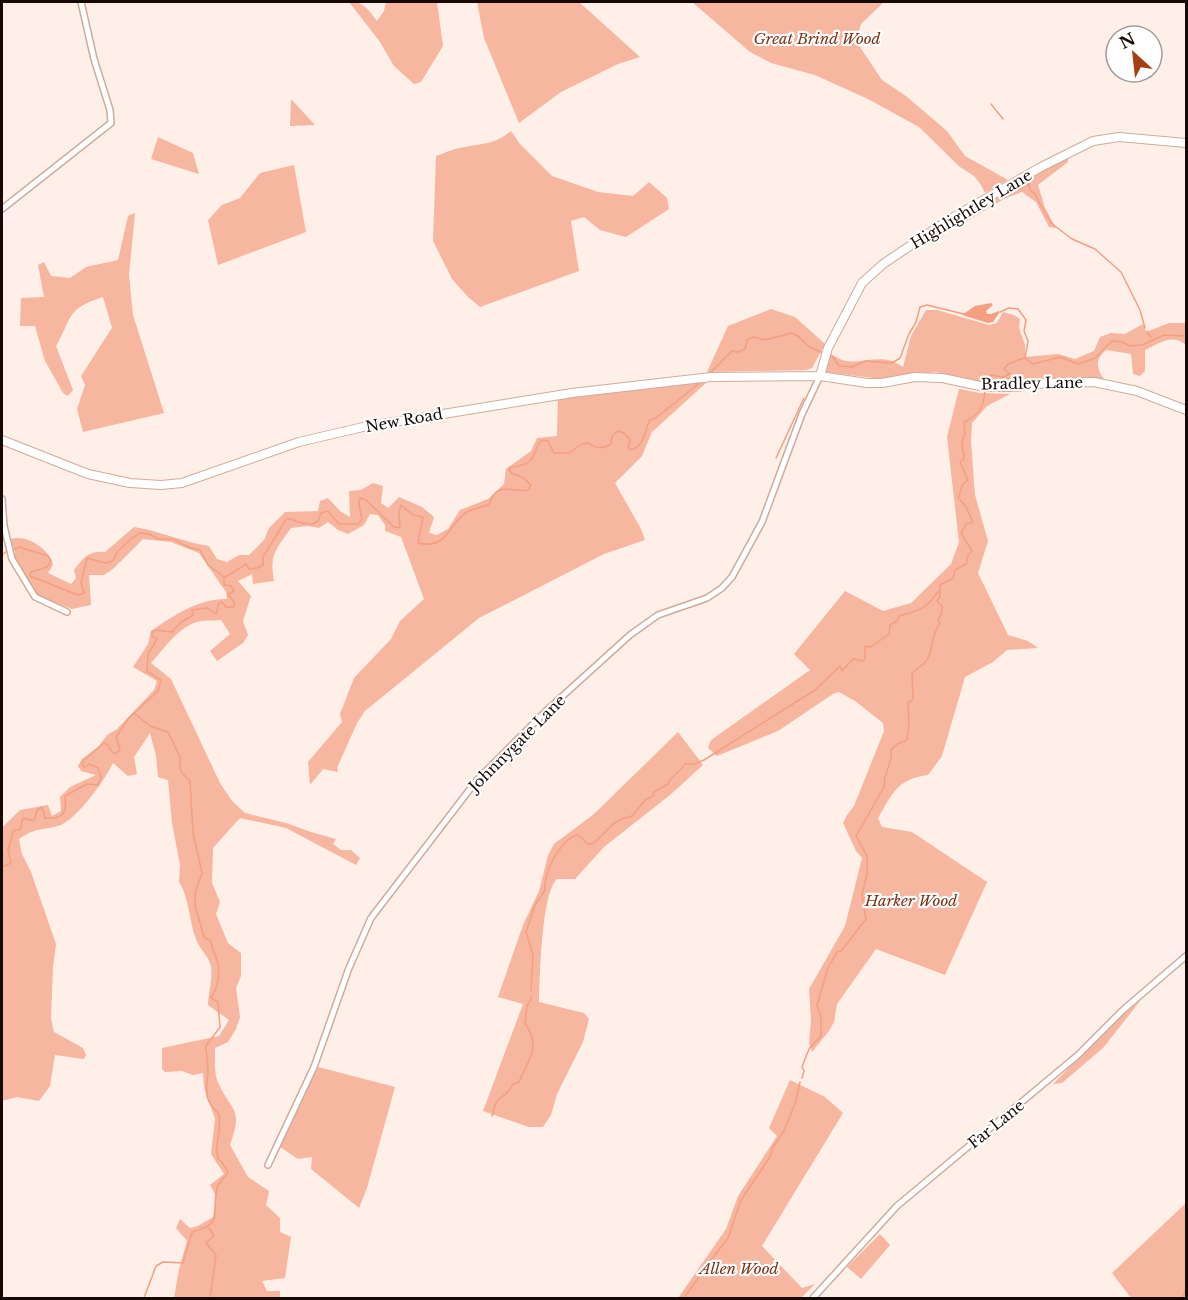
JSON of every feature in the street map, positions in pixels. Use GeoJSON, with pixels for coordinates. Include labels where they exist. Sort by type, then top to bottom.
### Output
{"type":"FeatureCollection","features":[{"type":"Feature","properties":{"kind":"main road","name":"Highlightley Lane"},"geometry":{"type":"LineString","coordinates":[[820,376],[828,348],[862,283],[883,264],[947,221],[1076,148],[1101,139],[1119,137],[1186,143]]}},
{"type":"Feature","properties":{"kind":"main road","name":"New Road"},"geometry":{"type":"LineString","coordinates":[[2,440],[88,474],[129,483],[161,485],[182,483],[299,442],[363,427],[572,393],[701,377],[820,376]]}},
{"type":"Feature","properties":{"kind":"main road","name":"Bradley Lane"},"geometry":{"type":"LineString","coordinates":[[820,376],[867,383],[882,383],[915,377],[942,378],[985,387],[1094,382],[1137,392],[1186,410]]}},
{"type":"Feature","properties":{"kind":"street"},"geometry":{"type":"LineString","coordinates":[[2,209],[111,123],[110,111],[94,60],[81,2]]}},
{"type":"Feature","properties":{"kind":"street","name":"Johnnygate Lane"},"geometry":{"type":"LineString","coordinates":[[268,1166],[314,1066],[349,968],[371,918],[477,780],[546,711],[630,635],[658,615],[707,598],[723,588],[762,522],[802,414],[820,376]]}},
{"type":"Feature","properties":{"kind":"street"},"geometry":{"type":"LineString","coordinates":[[2,499],[6,534],[12,559],[34,597],[67,612]]}},
{"type":"Feature","properties":{"kind":"street","name":"Far Lane"},"geometry":{"type":"LineString","coordinates":[[813,1299],[897,1206],[1078,1056],[1123,1010],[1186,956]]}},
{"type":"Feature","properties":{"kind":"green space"},"geometry":{"type":"Polygon","coordinates":[[[349,2],[362,4],[377,21],[384,11],[386,2],[437,2],[443,46],[421,82],[414,84],[394,66],[380,42],[349,2]]]}},
{"type":"Feature","properties":{"kind":"green space"},"geometry":{"type":"Polygon","coordinates":[[[477,2],[579,2],[640,57],[618,64],[561,92],[519,123],[484,38],[477,2]]]}},
{"type":"Feature","properties":{"kind":"green space","name":"Great Brind Wood"},"geometry":{"type":"Polygon","coordinates":[[[692,2],[884,2],[861,24],[856,41],[882,80],[906,96],[947,131],[965,156],[1008,180],[985,193],[974,176],[960,167],[919,127],[868,99],[815,75],[771,63],[750,52],[692,2]]]}},
{"type":"Feature","properties":{"kind":"green space"},"geometry":{"type":"Polygon","coordinates":[[[291,99],[315,125],[290,126],[291,99]]]}},
{"type":"Feature","properties":{"kind":"green space"},"geometry":{"type":"Polygon","coordinates":[[[511,131],[520,144],[552,176],[598,192],[633,196],[649,182],[667,198],[669,209],[626,237],[600,230],[584,217],[571,221],[579,271],[480,307],[452,279],[433,241],[436,156],[458,148],[494,141],[511,131]]]}},
{"type":"Feature","properties":{"kind":"green space"},"geometry":{"type":"Polygon","coordinates":[[[158,137],[193,153],[199,174],[151,159],[158,137]]]}},
{"type":"Feature","properties":{"kind":"green space"},"geometry":{"type":"Polygon","coordinates":[[[1068,156],[1068,162],[1038,185],[1045,208],[1056,228],[1049,227],[1036,202],[1022,192],[1004,199],[960,225],[956,220],[1068,156]]]}},
{"type":"Feature","properties":{"kind":"green space"},"geometry":{"type":"Polygon","coordinates":[[[294,165],[306,232],[218,265],[208,220],[222,205],[240,198],[260,173],[294,165]]]}},
{"type":"Feature","properties":{"kind":"green space"},"geometry":{"type":"Polygon","coordinates":[[[135,213],[129,275],[133,315],[164,413],[83,432],[77,409],[85,385],[81,376],[112,328],[103,297],[76,310],[56,346],[73,390],[68,396],[63,393],[45,361],[35,326],[20,326],[21,298],[44,297],[38,265],[44,262],[51,276],[70,278],[86,267],[118,260],[128,216],[135,213]]]}},
{"type":"Feature","properties":{"kind":"green space"},"geometry":{"type":"Polygon","coordinates":[[[771,309],[795,317],[825,344],[812,368],[707,372],[728,326],[771,309]]]}},
{"type":"Feature","properties":{"kind":"green space"},"geometry":{"type":"Polygon","coordinates":[[[926,310],[937,310],[989,325],[997,323],[1003,312],[1014,315],[1020,319],[1019,328],[1025,345],[1025,357],[1058,354],[1075,359],[1094,351],[1100,337],[1111,333],[1125,334],[1143,324],[1146,332],[1169,323],[1186,323],[1186,345],[1181,341],[1171,339],[1145,350],[1145,371],[1140,376],[1133,374],[1131,354],[1106,350],[1098,360],[1099,371],[1104,379],[985,383],[936,372],[882,379],[825,372],[829,353],[842,360],[880,359],[895,362],[903,367],[911,336],[926,310]]]}},
{"type":"Feature","properties":{"kind":"green space"},"geometry":{"type":"Polygon","coordinates":[[[706,383],[652,432],[642,456],[615,483],[645,540],[604,554],[479,618],[365,711],[357,723],[337,768],[338,772],[323,769],[310,785],[308,762],[342,722],[340,714],[354,678],[391,639],[400,621],[424,599],[401,537],[385,531],[385,525],[378,515],[370,514],[364,525],[348,534],[328,522],[319,528],[308,526],[291,528],[281,541],[273,558],[274,581],[253,584],[252,574],[238,581],[251,596],[243,621],[248,635],[243,643],[217,661],[210,651],[230,634],[221,620],[202,621],[180,631],[151,663],[171,679],[220,783],[232,801],[245,813],[336,839],[333,844],[341,850],[351,850],[360,858],[356,865],[286,828],[240,818],[213,848],[212,883],[220,902],[216,914],[228,943],[241,953],[241,976],[236,988],[240,1017],[228,1042],[215,1048],[216,1076],[236,1116],[230,1145],[248,1177],[269,1191],[266,1205],[280,1218],[280,1232],[291,1237],[285,1278],[262,1281],[267,1291],[280,1291],[280,1298],[174,1298],[187,1241],[176,1228],[180,1219],[190,1228],[213,1217],[216,1196],[210,1185],[224,1174],[211,1154],[215,1119],[204,1088],[203,1073],[193,1075],[182,1071],[165,1072],[162,1069],[162,1048],[219,1036],[229,1020],[208,1005],[210,963],[196,939],[185,895],[179,882],[180,865],[172,823],[168,780],[158,777],[150,733],[134,757],[137,774],[128,776],[113,763],[97,789],[65,823],[34,831],[19,839],[22,854],[31,872],[56,944],[51,1019],[54,1032],[83,1048],[86,1055],[84,1059],[55,1055],[50,1086],[39,1101],[17,1097],[2,1101],[2,828],[20,810],[48,805],[52,816],[61,811],[60,797],[70,787],[96,775],[81,771],[78,766],[82,759],[99,746],[107,735],[117,729],[154,690],[157,681],[133,667],[148,644],[151,631],[196,605],[227,599],[226,592],[199,553],[171,542],[143,539],[104,575],[89,575],[91,605],[72,609],[36,595],[15,559],[11,539],[24,539],[37,544],[51,559],[53,565],[48,573],[71,584],[76,578],[74,570],[84,559],[95,552],[105,552],[134,527],[209,546],[217,559],[227,562],[239,555],[249,555],[264,540],[269,528],[285,512],[318,511],[320,501],[328,498],[340,511],[350,517],[349,491],[361,490],[373,483],[383,486],[381,503],[388,508],[399,497],[422,507],[434,517],[429,533],[437,535],[448,529],[460,510],[488,499],[504,484],[506,469],[531,451],[537,438],[557,436],[558,398],[706,383]]]}},
{"type":"Feature","properties":{"kind":"green space","name":"Harker Wood"},"geometry":{"type":"Polygon","coordinates":[[[959,389],[980,393],[1010,394],[987,406],[972,423],[975,495],[988,541],[978,573],[1008,635],[1028,641],[1038,648],[1007,650],[993,662],[965,677],[942,756],[928,775],[909,780],[897,789],[878,818],[882,827],[912,832],[987,882],[945,975],[876,949],[837,1004],[834,1022],[812,1052],[809,1043],[811,1020],[809,989],[845,926],[862,858],[856,851],[843,823],[854,806],[884,731],[883,723],[855,701],[839,692],[778,731],[717,756],[708,748],[711,740],[810,670],[794,654],[845,591],[883,611],[911,603],[951,564],[959,542],[947,437],[959,389]]]}},
{"type":"Feature","properties":{"kind":"green space"},"geometry":{"type":"Polygon","coordinates":[[[678,732],[703,765],[670,795],[604,847],[575,879],[557,879],[552,888],[542,937],[539,1002],[584,1013],[589,1019],[583,1042],[557,1094],[551,1115],[543,1127],[529,1127],[483,1111],[523,1004],[498,997],[523,925],[539,891],[548,855],[554,844],[594,814],[678,732]]]}},
{"type":"Feature","properties":{"kind":"green space"},"geometry":{"type":"Polygon","coordinates":[[[1141,1000],[1103,1048],[1062,1083],[1053,1084],[1113,1023],[1141,1000]]]}},
{"type":"Feature","properties":{"kind":"green space"},"geometry":{"type":"Polygon","coordinates":[[[318,1067],[395,1087],[367,1188],[359,1208],[311,1169],[312,1157],[298,1159],[280,1147],[318,1067]]]}},
{"type":"Feature","properties":{"kind":"green space","name":"Allen Wood"},"geometry":{"type":"Polygon","coordinates":[[[790,1080],[825,1097],[843,1113],[762,1246],[802,1288],[815,1284],[801,1298],[678,1298],[726,1229],[738,1196],[777,1136],[769,1128],[790,1080]]]}},
{"type":"Feature","properties":{"kind":"green space"},"geometry":{"type":"Polygon","coordinates":[[[1186,1203],[1186,1298],[1131,1298],[1112,1273],[1186,1203]]]}},
{"type":"Feature","properties":{"kind":"green space"},"geometry":{"type":"Polygon","coordinates":[[[880,1234],[890,1245],[861,1279],[847,1267],[880,1234]]]}},
{"type":"Feature","properties":{"kind":"shaded area"},"geometry":{"type":"Polygon","coordinates":[[[991,303],[993,305],[986,311],[987,314],[999,311],[993,322],[988,323],[962,315],[975,306],[991,303]]]}},
{"type":"Feature","properties":{"kind":"waterway"},"geometry":{"type":"LineString","coordinates":[[991,104],[1003,119]]}},
{"type":"Feature","properties":{"kind":"waterway"},"geometry":{"type":"LineString","coordinates":[[1010,194],[1029,184],[1030,190],[1051,223],[1072,239],[1095,249],[1121,272],[1140,310],[1145,328]]}},
{"type":"Feature","properties":{"kind":"waterway"},"geometry":{"type":"LineString","coordinates":[[830,356],[839,366],[852,367],[866,361],[892,363],[900,358],[920,307],[927,305],[964,314]]}},
{"type":"Feature","properties":{"kind":"waterway"},"geometry":{"type":"LineString","coordinates":[[1000,312],[1009,308],[1018,309],[1026,320],[1024,331],[1028,341],[1025,358],[1033,364],[1060,357],[1078,364],[1095,358],[1112,341],[1130,346],[1142,345],[1164,335],[1186,336]]}},
{"type":"Feature","properties":{"kind":"waterway"},"geometry":{"type":"LineString","coordinates":[[1147,331],[1151,338]]}},
{"type":"Feature","properties":{"kind":"waterway"},"geometry":{"type":"LineString","coordinates":[[708,375],[732,351],[738,352],[745,349],[747,340],[753,337],[765,340],[792,333],[809,347],[823,353]]}},
{"type":"Feature","properties":{"kind":"waterway"},"geometry":{"type":"LineString","coordinates":[[985,383],[990,375],[1003,377],[1010,374],[1004,369],[1008,364],[1024,358]]}},
{"type":"Feature","properties":{"kind":"waterway"},"geometry":{"type":"LineString","coordinates":[[224,578],[246,564],[249,569],[263,565],[263,557],[287,518],[313,524],[318,521],[321,513],[328,511],[339,524],[358,524],[362,520],[360,498],[366,500],[394,527],[400,528],[401,505],[413,515],[423,517],[418,543],[436,543],[447,535],[467,512],[489,504],[496,492],[505,489],[528,490],[531,485],[522,477],[511,473],[509,468],[529,462],[542,440],[548,441],[554,453],[569,453],[582,444],[588,443],[600,448],[608,446],[611,444],[612,436],[618,431],[624,433],[630,440],[628,447],[631,450],[641,442],[649,421],[701,382]]}},
{"type":"Feature","properties":{"kind":"waterway"},"geometry":{"type":"LineString","coordinates":[[802,1078],[804,1071],[802,1067],[809,1049],[821,1036],[821,1018],[817,1005],[828,968],[837,952],[842,950],[866,919],[862,895],[867,874],[867,856],[856,836],[884,787],[891,750],[897,744],[907,740],[908,703],[913,699],[912,674],[924,664],[931,652],[935,633],[940,623],[938,619],[942,606],[937,601],[940,597],[940,585],[953,578],[955,570],[966,564],[968,555],[972,551],[961,533],[966,524],[973,522],[965,505],[958,498],[963,484],[968,480],[960,462],[964,459],[962,444],[965,435],[964,422],[980,410],[985,391]]}},
{"type":"Feature","properties":{"kind":"waterway"},"geometry":{"type":"LineString","coordinates":[[776,458],[804,398]]}},
{"type":"Feature","properties":{"kind":"waterway"},"geometry":{"type":"LineString","coordinates":[[12,550],[19,547],[48,556],[51,561],[47,567],[31,572],[30,576],[78,595],[84,593],[81,583],[87,558],[105,563],[113,561],[117,552],[141,533],[158,539],[173,539],[200,550],[208,565],[224,577]]}},
{"type":"Feature","properties":{"kind":"waterway"},"geometry":{"type":"LineString","coordinates":[[2,555],[7,551]]}},
{"type":"Feature","properties":{"kind":"waterway"},"geometry":{"type":"LineString","coordinates":[[2,867],[11,863],[8,850],[14,830],[20,830],[23,818],[34,821],[37,810],[42,807],[45,818],[56,818],[64,811],[65,796],[87,784],[98,785],[101,777],[98,768],[89,764],[84,768],[82,762],[104,743],[115,754],[120,750],[116,737],[129,718],[158,691],[161,680],[147,671],[148,654],[157,639],[152,636],[152,632],[156,630],[172,632],[180,623],[193,615],[192,610],[207,608],[216,614],[219,603],[222,602],[226,607],[233,607],[235,603],[228,594],[234,591],[231,586],[224,585],[224,579]]}},
{"type":"Feature","properties":{"kind":"waterway"},"geometry":{"type":"LineString","coordinates":[[531,991],[533,955],[526,932],[535,905],[545,890],[550,867],[565,843],[578,835],[588,844],[593,844],[613,824],[632,816],[645,800],[668,784],[685,764],[694,764],[704,760],[815,690],[840,666],[842,671],[853,659],[862,661],[865,659],[865,646],[871,647],[889,634],[890,625],[897,621],[899,616],[922,608],[938,592]]}},
{"type":"Feature","properties":{"kind":"waterway"},"geometry":{"type":"LineString","coordinates":[[135,714],[150,726],[168,732],[180,757],[182,773],[190,781],[193,833],[202,873],[195,893],[195,906],[204,937],[211,941],[219,969],[217,984],[211,998],[218,1002],[220,1027],[206,1046],[207,1094],[210,1103],[219,1114],[217,1153],[218,1159],[228,1172],[217,1188],[213,1221],[202,1229],[192,1232],[183,1263],[163,1262],[156,1266],[144,1298]]}},
{"type":"Feature","properties":{"kind":"waterway"},"geometry":{"type":"LineString","coordinates":[[492,1116],[498,1100],[509,1091],[513,1084],[519,1082],[532,1053],[532,1040],[525,1023],[527,1006],[532,997]]}},
{"type":"Feature","properties":{"kind":"waterway"},"geometry":{"type":"LineString","coordinates":[[684,1298],[706,1267],[705,1264],[711,1260],[728,1238],[741,1200],[770,1157],[773,1147],[784,1131],[795,1104],[800,1082]]}},
{"type":"Feature","properties":{"kind":"waterway"},"geometry":{"type":"LineString","coordinates":[[209,1228],[214,1236],[206,1243],[216,1255],[210,1298]]}},
{"type":"Feature","properties":{"kind":"waterway"},"geometry":{"type":"LineString","coordinates":[[1182,1298],[1186,1290]]}}]}
